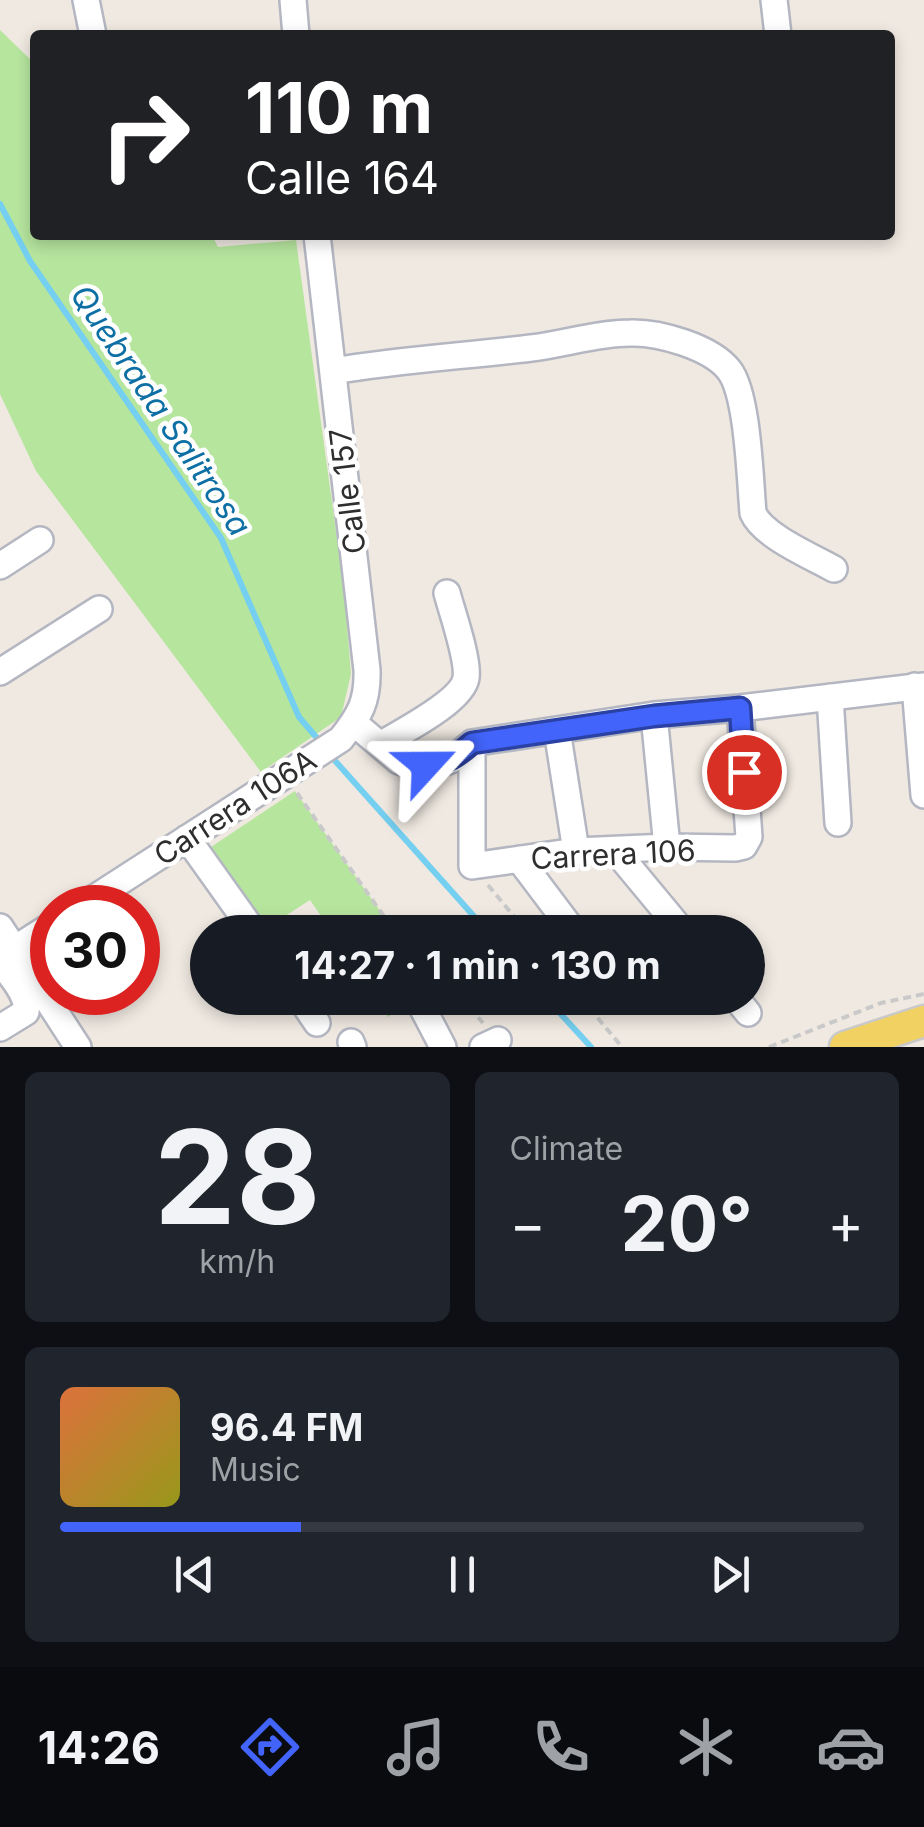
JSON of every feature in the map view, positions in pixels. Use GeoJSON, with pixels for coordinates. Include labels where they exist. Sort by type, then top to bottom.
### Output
{"type":"FeatureCollection","features":[{"type":"Feature","properties":{"kind":"main road"},"geometry":{"type":"LineString","coordinates":[[845,1047],[924,1021]]}},
{"type":"Feature","properties":{"kind":"street"},"geometry":{"type":"LineString","coordinates":[[86,0],[92,30]]}},
{"type":"Feature","properties":{"kind":"street"},"geometry":{"type":"LineString","coordinates":[[292,0],[295,30]]}},
{"type":"Feature","properties":{"kind":"street"},"geometry":{"type":"LineString","coordinates":[[774,0],[777,30]]}},
{"type":"Feature","properties":{"kind":"street","name":"Calle 157"},"geometry":{"type":"LineString","coordinates":[[318,240],[367,670],[364,704],[348,731]]}},
{"type":"Feature","properties":{"kind":"street"},"geometry":{"type":"LineString","coordinates":[[333,371],[536,348],[629,332],[694,347],[720,360],[737,384],[756,520],[766,530],[834,568]]}},
{"type":"Feature","properties":{"kind":"street"},"geometry":{"type":"LineString","coordinates":[[0,566],[40,540]]}},
{"type":"Feature","properties":{"kind":"street"},"geometry":{"type":"LineString","coordinates":[[380,745],[452,700],[466,681],[447,593]]}},
{"type":"Feature","properties":{"kind":"street"},"geometry":{"type":"LineString","coordinates":[[0,672],[100,609]]}},
{"type":"Feature","properties":{"kind":"street"},"geometry":{"type":"LineString","coordinates":[[348,731],[380,745],[399,761],[440,764],[472,743],[654,716],[920,686],[924,794]]}},
{"type":"Feature","properties":{"kind":"street"},"geometry":{"type":"LineString","coordinates":[[830,697],[838,823]]}},
{"type":"Feature","properties":{"kind":"street","name":"Carrera 106"},"geometry":{"type":"LineString","coordinates":[[472,866],[576,851],[744,846],[749,837],[740,708]]}},
{"type":"Feature","properties":{"kind":"street"},"geometry":{"type":"LineString","coordinates":[[654,716],[666,848]]}},
{"type":"Feature","properties":{"kind":"street"},"geometry":{"type":"LineString","coordinates":[[557,730],[576,851]]}},
{"type":"Feature","properties":{"kind":"street","name":"Carrera 106A"},"geometry":{"type":"LineString","coordinates":[[114,885],[348,731]]}},
{"type":"Feature","properties":{"kind":"street"},"geometry":{"type":"LineString","coordinates":[[472,743],[472,866]]}},
{"type":"Feature","properties":{"kind":"street"},"geometry":{"type":"LineString","coordinates":[[187,838],[242,915]]}},
{"type":"Feature","properties":{"kind":"street"},"geometry":{"type":"LineString","coordinates":[[615,850],[668,915]]}},
{"type":"Feature","properties":{"kind":"street"},"geometry":{"type":"LineString","coordinates":[[519,859],[561,915]]}},
{"type":"Feature","properties":{"kind":"street"},"geometry":{"type":"LineString","coordinates":[[0,927],[5,956],[28,1008],[0,1028]]}},
{"type":"Feature","properties":{"kind":"street"},"geometry":{"type":"LineString","coordinates":[[5,956],[30,940]]}},
{"type":"Feature","properties":{"kind":"street"},"geometry":{"type":"LineString","coordinates":[[5,956],[78,1047]]}},
{"type":"Feature","properties":{"kind":"street"},"geometry":{"type":"LineString","coordinates":[[312,1015],[317,1023]]}},
{"type":"Feature","properties":{"kind":"street"},"geometry":{"type":"LineString","coordinates":[[426,1015],[443,1047]]}},
{"type":"Feature","properties":{"kind":"path"},"geometry":{"type":"LineString","coordinates":[[293,770],[384,915]]}},
{"type":"Feature","properties":{"kind":"path"},"geometry":{"type":"LineString","coordinates":[[472,866],[513,915]]}},
{"type":"Feature","properties":{"kind":"path"},"geometry":{"type":"LineString","coordinates":[[768,1047],[881,1004],[924,994]]}},
{"type":"Feature","properties":{"kind":"path"},"geometry":{"type":"LineString","coordinates":[[595,1015],[622,1047]]}},
{"type":"Feature","properties":{"kind":"green space"},"geometry":{"type":"Polygon","coordinates":[[[0,30],[30,59],[30,240],[214,240],[218,247],[296,240],[344,590],[351,674],[341,717],[261,772],[36,471],[0,394],[0,30]]]}},
{"type":"Feature","properties":{"kind":"green space"},"geometry":{"type":"Polygon","coordinates":[[[295,791],[383,915],[320,915],[310,900],[287,915],[256,915],[211,847],[295,791]]]}},
{"type":"Feature","properties":{"kind":"waterway","name":"Quebrada Salitrosa"},"geometry":{"type":"LineString","coordinates":[[0,204],[30,261],[221,538],[299,717],[322,744]]}},
{"type":"Feature","properties":{"kind":"waterway","name":"Quebrada Salitrosa"},"geometry":{"type":"LineString","coordinates":[[329,754],[473,915]]}},
{"type":"Feature","properties":{"kind":"waterway","name":"Quebrada Salitrosa"},"geometry":{"type":"LineString","coordinates":[[562,1015],[591,1047]]}},
{"type":"Feature","properties":{"kind":"route"},"geometry":{"type":"LineString","coordinates":[[426,765],[454,758],[472,743],[654,716],[740,708],[744,772]]}}]}
